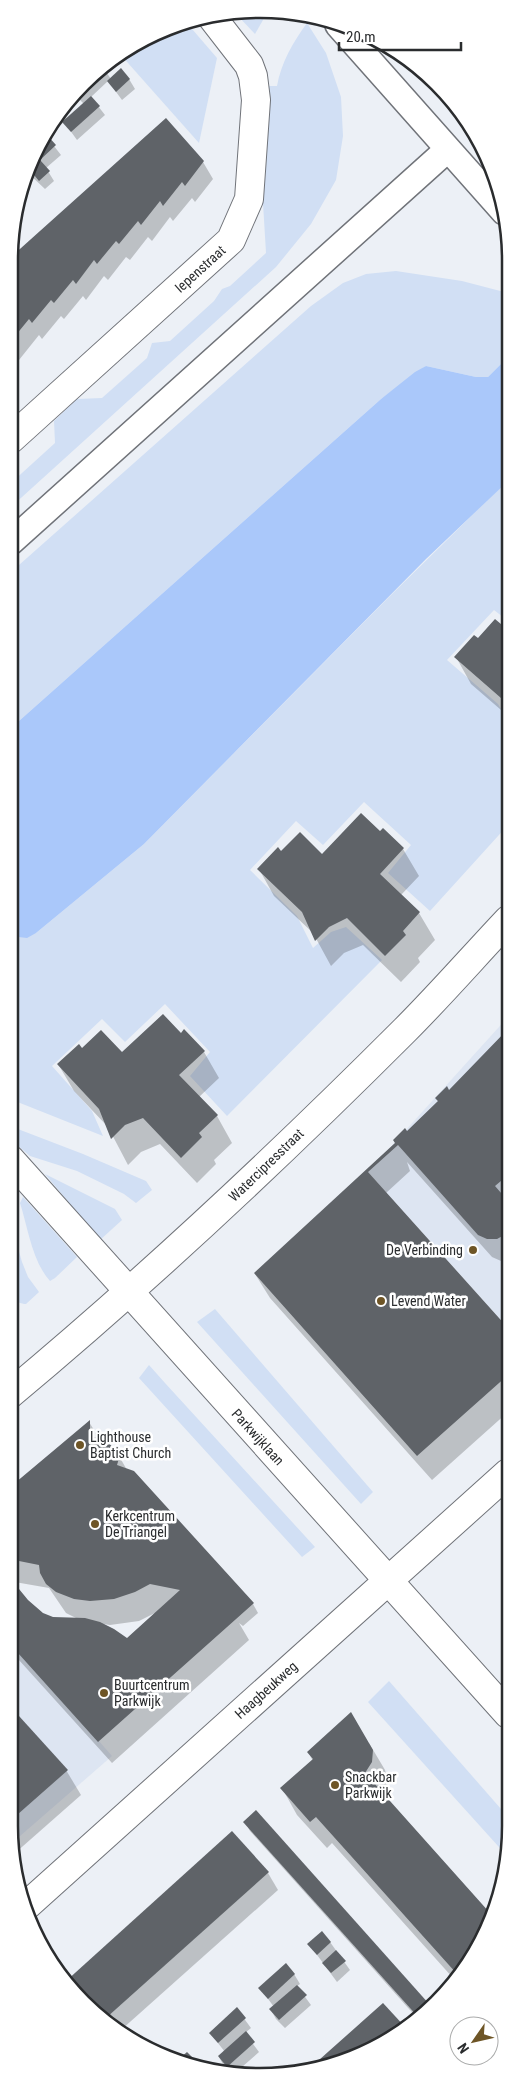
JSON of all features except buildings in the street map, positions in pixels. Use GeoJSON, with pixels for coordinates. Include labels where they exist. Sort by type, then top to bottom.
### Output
{"type":"FeatureCollection","features":[{"type":"Feature","properties":{"kind":"street","name":"Iepenstraat"},"geometry":{"type":"LineString","coordinates":[[18,433],[231,240],[248,199],[256,100],[254,76],[249,65],[215,22]]}},
{"type":"Feature","properties":{"kind":"street","name":"Watercipresstraat"},"geometry":{"type":"LineString","coordinates":[[18,1387],[215,1214],[405,1030],[502,926]]}},
{"type":"Feature","properties":{"kind":"street","name":"Parkwijklaan"},"geometry":{"type":"LineString","coordinates":[[18,1168],[502,1707]]}},
{"type":"Feature","properties":{"kind":"street","name":"Haagbeukweg"},"geometry":{"type":"LineString","coordinates":[[30,1904],[502,1478]]}},
{"type":"Feature","properties":{"kind":"lane"},"geometry":{"type":"LineString","coordinates":[[345,33],[494,201]]}},
{"type":"Feature","properties":{"kind":"lane"},"geometry":{"type":"LineString","coordinates":[[18,535],[447,150]]}},
{"type":"Feature","properties":{"kind":"shaded area"},"geometry":{"type":"Polygon","coordinates":[[[240,18],[264,18],[255,34],[240,18]]]}},
{"type":"Feature","properties":{"kind":"shaded area"},"geometry":{"type":"Polygon","coordinates":[[[307,23],[326,53],[341,97],[343,136],[336,180],[311,224],[276,267],[18,501],[18,477],[55,443],[54,421],[77,399],[102,398],[147,358],[152,343],[170,341],[214,301],[222,289],[230,286],[266,253],[263,203],[268,86],[277,86],[281,69],[307,23]]]}},
{"type":"Feature","properties":{"kind":"shaded area"},"geometry":{"type":"Polygon","coordinates":[[[191,28],[217,58],[199,143],[124,59],[152,42],[191,28]]]}},
{"type":"Feature","properties":{"kind":"shaded area"},"geometry":{"type":"Polygon","coordinates":[[[396,271],[462,281],[502,291],[502,363],[488,377],[476,377],[426,366],[381,399],[18,722],[18,566],[311,306],[343,283],[366,274],[396,271]]]}},
{"type":"Feature","properties":{"kind":"shaded area"},"geometry":{"type":"Polygon","coordinates":[[[502,486],[502,616],[494,610],[447,660],[498,704],[502,711],[502,832],[430,911],[388,873],[411,845],[364,802],[323,845],[296,821],[250,870],[297,916],[313,948],[331,932],[346,927],[382,960],[227,1116],[190,1076],[210,1052],[165,1004],[125,1042],[102,1019],[52,1066],[92,1111],[103,1136],[18,1102],[18,935],[36,933],[144,844],[502,486]]]}},
{"type":"Feature","properties":{"kind":"shaded area","name":"De Verbinding"},"geometry":{"type":"Polygon","coordinates":[[[502,1024],[502,1321],[368,1172],[502,1024]]]}},
{"type":"Feature","properties":{"kind":"shaded area"},"geometry":{"type":"Polygon","coordinates":[[[18,1129],[146,1181],[152,1190],[136,1203],[124,1194],[77,1171],[30,1156],[18,1146],[18,1129]]]}},
{"type":"Feature","properties":{"kind":"shaded area"},"geometry":{"type":"Polygon","coordinates":[[[45,1174],[115,1209],[122,1220],[100,1240],[45,1174]]]}},
{"type":"Feature","properties":{"kind":"shaded area"},"geometry":{"type":"Polygon","coordinates":[[[23,1197],[77,1257],[50,1281],[39,1264],[31,1244],[20,1203],[23,1197]]]}},
{"type":"Feature","properties":{"kind":"shaded area"},"geometry":{"type":"Polygon","coordinates":[[[18,1248],[28,1277],[39,1292],[26,1304],[18,1302],[18,1248]]]}},
{"type":"Feature","properties":{"kind":"shaded area"},"geometry":{"type":"Polygon","coordinates":[[[215,1309],[373,1492],[361,1504],[197,1322],[215,1309]]]}},
{"type":"Feature","properties":{"kind":"shaded area"},"geometry":{"type":"Polygon","coordinates":[[[149,1365],[315,1547],[302,1557],[139,1378],[149,1365]]]}},
{"type":"Feature","properties":{"kind":"shaded area"},"geometry":{"type":"Polygon","coordinates":[[[18,1648],[112,1756],[18,1838],[18,1648]]]}},
{"type":"Feature","properties":{"kind":"shaded area"},"geometry":{"type":"Polygon","coordinates":[[[389,1681],[502,1810],[500,1848],[368,1702],[389,1681]]]}},
{"type":"Feature","properties":{"kind":"water"},"geometry":{"type":"Polygon","coordinates":[[[502,363],[502,487],[426,559],[144,844],[36,933],[27,938],[18,937],[18,722],[381,399],[415,372],[426,366],[476,377],[488,377],[502,363]]]}},
{"type":"Feature","properties":{"kind":"place","name":"De Verbinding"},"geometry":{"type":"Point","coordinates":[473,1250]}},
{"type":"Feature","properties":{"kind":"place","name":"Levend Water"},"geometry":{"type":"Point","coordinates":[381,1301]}},
{"type":"Feature","properties":{"kind":"place","name":"Lighthouse Baptist Church"},"geometry":{"type":"Point","coordinates":[80,1445]}},
{"type":"Feature","properties":{"kind":"place","name":"Kerkcentrum De Triangel"},"geometry":{"type":"Point","coordinates":[95,1524]}},
{"type":"Feature","properties":{"kind":"place","name":"Buurtcentrum Parkwijk"},"geometry":{"type":"Point","coordinates":[104,1693]}},
{"type":"Feature","properties":{"kind":"place","name":"Snackbar Parkwijk"},"geometry":{"type":"Point","coordinates":[335,1785]}}]}
